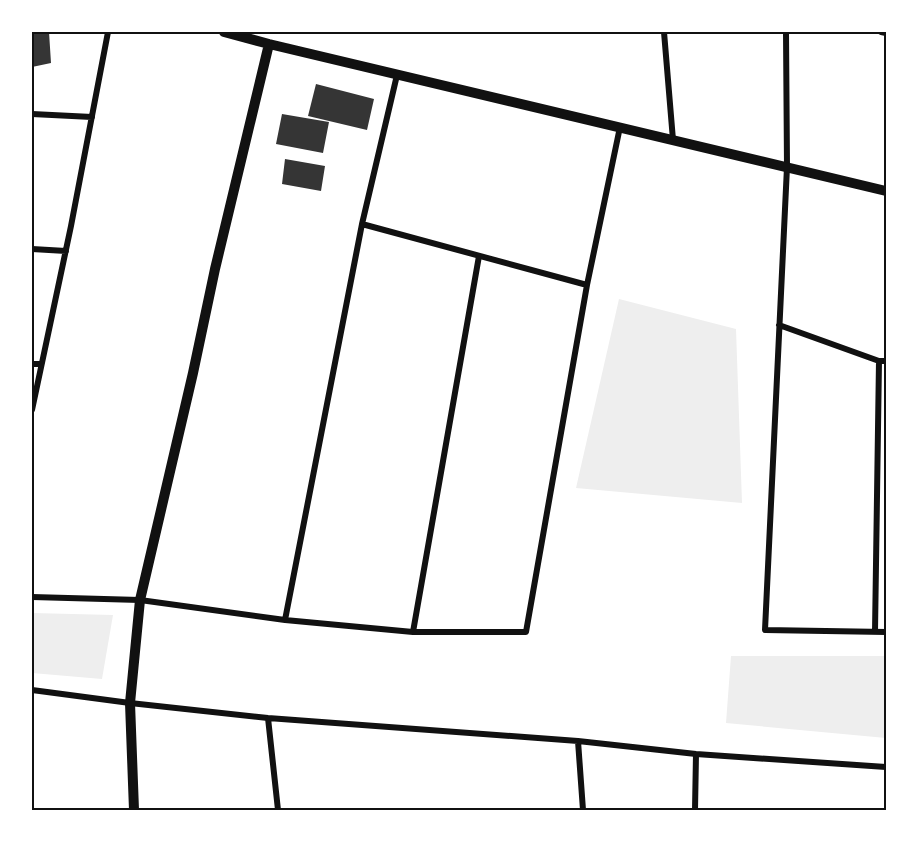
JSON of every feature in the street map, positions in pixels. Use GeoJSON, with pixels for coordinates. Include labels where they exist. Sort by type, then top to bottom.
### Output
{"type":"FeatureCollection","features":[{"type":"Feature","properties":{"kind":"street"},"geometry":{"type":"LineString","coordinates":[[32,411],[66,251],[108,32]]}},
{"type":"Feature","properties":{"kind":"street"},"geometry":{"type":"LineString","coordinates":[[224,32],[886,191]]}},
{"type":"Feature","properties":{"kind":"street"},"geometry":{"type":"LineString","coordinates":[[664,32],[673,140]]}},
{"type":"Feature","properties":{"kind":"street"},"geometry":{"type":"LineString","coordinates":[[786,32],[787,167],[765,630],[886,632]]}},
{"type":"Feature","properties":{"kind":"street"},"geometry":{"type":"LineString","coordinates":[[881,32],[886,33]]}},
{"type":"Feature","properties":{"kind":"street"},"geometry":{"type":"LineString","coordinates":[[134,810],[130,703],[140,600],[269,44]]}},
{"type":"Feature","properties":{"kind":"street"},"geometry":{"type":"LineString","coordinates":[[285,620],[362,224],[397,75]]}},
{"type":"Feature","properties":{"kind":"street"},"geometry":{"type":"LineString","coordinates":[[32,114],[92,117]]}},
{"type":"Feature","properties":{"kind":"street"},"geometry":{"type":"LineString","coordinates":[[32,597],[140,600],[285,620],[412,632],[526,632],[587,285],[620,127]]}},
{"type":"Feature","properties":{"kind":"street"},"geometry":{"type":"LineString","coordinates":[[362,224],[587,285]]}},
{"type":"Feature","properties":{"kind":"street"},"geometry":{"type":"LineString","coordinates":[[32,249],[66,251]]}},
{"type":"Feature","properties":{"kind":"street"},"geometry":{"type":"LineString","coordinates":[[412,632],[479,256]]}},
{"type":"Feature","properties":{"kind":"street"},"geometry":{"type":"LineString","coordinates":[[779,325],[883,361],[875,632]]}},
{"type":"Feature","properties":{"kind":"street"},"geometry":{"type":"LineString","coordinates":[[32,364],[41,364]]}},
{"type":"Feature","properties":{"kind":"street"},"geometry":{"type":"LineString","coordinates":[[32,690],[268,718],[578,741],[696,754],[886,767]]}},
{"type":"Feature","properties":{"kind":"street"},"geometry":{"type":"LineString","coordinates":[[268,718],[278,810]]}},
{"type":"Feature","properties":{"kind":"street"},"geometry":{"type":"LineString","coordinates":[[578,741],[583,810]]}},
{"type":"Feature","properties":{"kind":"street"},"geometry":{"type":"LineString","coordinates":[[695,810],[696,754]]}},
{"type":"Feature","properties":{"kind":"shaded area"},"geometry":{"type":"Polygon","coordinates":[[[619,299],[736,329],[742,503],[576,488],[619,299]]]}},
{"type":"Feature","properties":{"kind":"shaded area"},"geometry":{"type":"Polygon","coordinates":[[[32,613],[113,615],[102,679],[32,673],[32,613]]]}},
{"type":"Feature","properties":{"kind":"shaded area"},"geometry":{"type":"Polygon","coordinates":[[[731,656],[886,656],[886,738],[726,723],[731,656]]]}},
{"type":"Feature","properties":{"kind":"building"},"geometry":{"type":"Polygon","coordinates":[[[32,32],[49,32],[51,63],[32,67],[32,32]]]}},
{"type":"Feature","properties":{"kind":"building"},"geometry":{"type":"Polygon","coordinates":[[[316,84],[374,99],[367,130],[308,116],[316,84]]]}},
{"type":"Feature","properties":{"kind":"building"},"geometry":{"type":"Polygon","coordinates":[[[282,114],[329,122],[323,153],[276,144],[282,114]]]}},
{"type":"Feature","properties":{"kind":"building"},"geometry":{"type":"Polygon","coordinates":[[[285,159],[325,166],[321,191],[282,184],[285,159]]]}}]}
